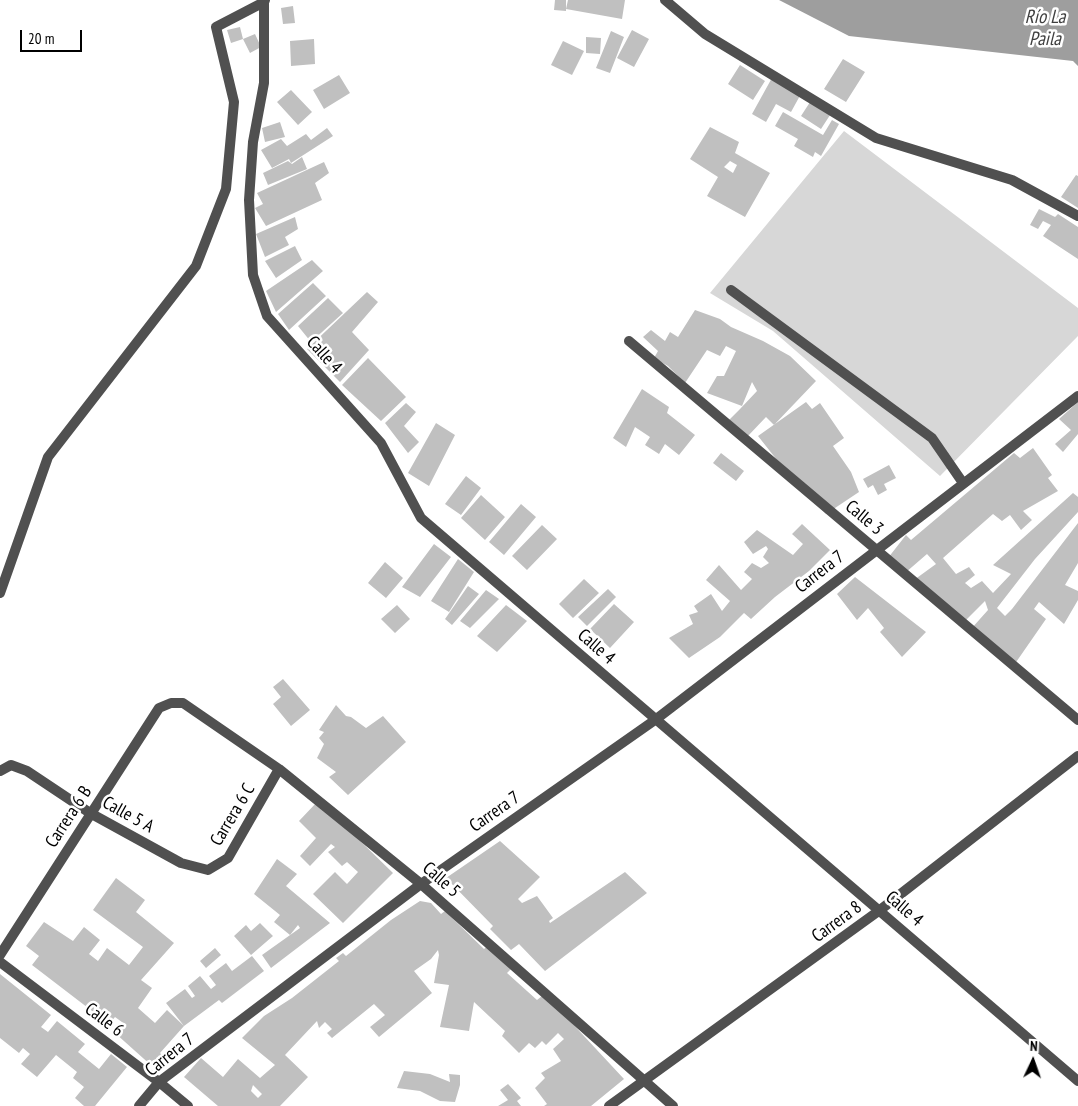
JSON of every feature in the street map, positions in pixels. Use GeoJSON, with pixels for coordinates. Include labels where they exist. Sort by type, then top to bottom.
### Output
{"type":"FeatureCollection","features":[{"type":"Feature","properties":{"kind":"street"},"geometry":{"type":"LineString","coordinates":[[665,0],[705,34],[876,138],[1012,180],[1078,216]]}},
{"type":"Feature","properties":{"kind":"street"},"geometry":{"type":"LineString","coordinates":[[0,593],[48,457],[196,266],[226,189],[234,102],[216,27],[265,1]]}},
{"type":"Feature","properties":{"kind":"street","name":"Calle 4"},"geometry":{"type":"LineString","coordinates":[[265,1],[264,83],[253,142],[249,200],[253,275],[267,316],[381,444],[421,518],[1078,1081]]}},
{"type":"Feature","properties":{"kind":"street"},"geometry":{"type":"LineString","coordinates":[[731,290],[932,438],[963,483]]}},
{"type":"Feature","properties":{"kind":"street","name":"Calle 3"},"geometry":{"type":"LineString","coordinates":[[629,340],[1078,720]]}},
{"type":"Feature","properties":{"kind":"street","name":"Carrera 7"},"geometry":{"type":"LineString","coordinates":[[139,1106],[159,1082],[421,884],[655,720],[1078,396]]}},
{"type":"Feature","properties":{"kind":"street","name":"Calle 5"},"geometry":{"type":"LineString","coordinates":[[172,703],[183,703],[279,769],[421,884],[673,1106]]}},
{"type":"Feature","properties":{"kind":"street","name":"Carrera 6 B"},"geometry":{"type":"LineString","coordinates":[[0,955],[159,708],[172,703]]}},
{"type":"Feature","properties":{"kind":"street","name":"Carrera 8"},"geometry":{"type":"LineString","coordinates":[[609,1106],[880,910],[1078,756]]}},
{"type":"Feature","properties":{"kind":"street","name":"Calle 5 A"},"geometry":{"type":"LineString","coordinates":[[0,771],[11,765],[27,772],[90,813],[181,863],[208,870]]}},
{"type":"Feature","properties":{"kind":"street","name":"Carrera 6 C"},"geometry":{"type":"LineString","coordinates":[[208,870],[228,858],[279,769]]}},
{"type":"Feature","properties":{"kind":"street","name":"Calle 6"},"geometry":{"type":"LineString","coordinates":[[0,962],[188,1106]]}},
{"type":"Feature","properties":{"kind":"shaded area"},"geometry":{"type":"Polygon","coordinates":[[[844,131],[1078,308],[1078,336],[940,476],[773,331],[710,293],[844,131]]]}},
{"type":"Feature","properties":{"kind":"water","name":"Río La Paila"},"geometry":{"type":"Polygon","coordinates":[[[779,0],[1078,0],[1078,66],[1073,61],[849,36],[779,0]]]}},
{"type":"Feature","properties":{"kind":"building"},"geometry":{"type":"Polygon","coordinates":[[[555,0],[566,0],[566,11],[554,10],[555,0]]]}},
{"type":"Feature","properties":{"kind":"building"},"geometry":{"type":"Polygon","coordinates":[[[568,0],[625,0],[622,19],[566,9],[568,0]]]}},
{"type":"Feature","properties":{"kind":"building"},"geometry":{"type":"Polygon","coordinates":[[[293,6],[295,23],[283,24],[281,8],[293,6]]]}},
{"type":"Feature","properties":{"kind":"building"},"geometry":{"type":"Polygon","coordinates":[[[240,27],[243,39],[231,43],[227,30],[240,27]]]}},
{"type":"Feature","properties":{"kind":"building"},"geometry":{"type":"Polygon","coordinates":[[[632,30],[649,39],[634,67],[617,58],[632,30]]]}},
{"type":"Feature","properties":{"kind":"building"},"geometry":{"type":"Polygon","coordinates":[[[611,31],[624,37],[610,73],[596,68],[611,31]]]}},
{"type":"Feature","properties":{"kind":"building"},"geometry":{"type":"Polygon","coordinates":[[[255,34],[261,47],[250,53],[243,39],[255,34]]]}},
{"type":"Feature","properties":{"kind":"building"},"geometry":{"type":"Polygon","coordinates":[[[586,37],[601,38],[600,54],[586,53],[586,37]]]}},
{"type":"Feature","properties":{"kind":"building"},"geometry":{"type":"Polygon","coordinates":[[[314,39],[315,64],[291,66],[290,41],[314,39]]]}},
{"type":"Feature","properties":{"kind":"building"},"geometry":{"type":"Polygon","coordinates":[[[563,41],[584,51],[572,75],[551,65],[563,41]]]}},
{"type":"Feature","properties":{"kind":"building"},"geometry":{"type":"Polygon","coordinates":[[[843,59],[865,72],[846,102],[824,89],[843,59]]]}},
{"type":"Feature","properties":{"kind":"building"},"geometry":{"type":"Polygon","coordinates":[[[740,65],[765,81],[753,100],[728,84],[740,65]]]}},
{"type":"Feature","properties":{"kind":"building"},"geometry":{"type":"Polygon","coordinates":[[[339,75],[350,93],[324,109],[313,90],[339,75]]]}},
{"type":"Feature","properties":{"kind":"building"},"geometry":{"type":"Polygon","coordinates":[[[773,76],[802,92],[791,112],[776,104],[766,122],[752,114],[773,76]]]}},
{"type":"Feature","properties":{"kind":"building"},"geometry":{"type":"Polygon","coordinates":[[[291,90],[312,112],[298,125],[277,102],[291,90]]]}},
{"type":"Feature","properties":{"kind":"building"},"geometry":{"type":"Polygon","coordinates":[[[812,99],[832,112],[821,129],[801,116],[812,99]]]}},
{"type":"Feature","properties":{"kind":"building"},"geometry":{"type":"Polygon","coordinates":[[[783,112],[823,135],[832,120],[839,124],[821,156],[815,152],[813,157],[794,146],[798,139],[775,126],[783,112]]]}},
{"type":"Feature","properties":{"kind":"building"},"geometry":{"type":"Polygon","coordinates":[[[280,122],[285,137],[265,142],[262,128],[280,122]]]}},
{"type":"Feature","properties":{"kind":"building"},"geometry":{"type":"Polygon","coordinates":[[[710,127],[739,142],[735,153],[770,173],[745,217],[707,196],[718,177],[690,159],[710,127]],[[730,161],[724,167],[733,173],[737,165],[730,161]]]}},
{"type":"Feature","properties":{"kind":"building"},"geometry":{"type":"Polygon","coordinates":[[[327,128],[333,136],[291,163],[289,159],[272,168],[261,150],[281,139],[287,146],[306,134],[311,140],[327,128]]]}},
{"type":"Feature","properties":{"kind":"building"},"geometry":{"type":"Polygon","coordinates":[[[302,157],[307,169],[268,185],[263,173],[288,161],[292,164],[302,157]]]}},
{"type":"Feature","properties":{"kind":"building"},"geometry":{"type":"Polygon","coordinates":[[[324,162],[329,173],[315,183],[322,200],[266,226],[255,208],[263,204],[257,193],[324,162]]]}},
{"type":"Feature","properties":{"kind":"building"},"geometry":{"type":"Polygon","coordinates":[[[1076,175],[1078,176],[1078,208],[1061,197],[1076,175]]]}},
{"type":"Feature","properties":{"kind":"building"},"geometry":{"type":"Polygon","coordinates":[[[1039,209],[1055,217],[1058,214],[1078,227],[1078,259],[1043,236],[1051,225],[1043,221],[1038,229],[1030,225],[1039,209]]]}},
{"type":"Feature","properties":{"kind":"building"},"geometry":{"type":"Polygon","coordinates":[[[295,217],[298,229],[285,237],[289,245],[265,257],[256,234],[295,217]]]}},
{"type":"Feature","properties":{"kind":"building"},"geometry":{"type":"Polygon","coordinates":[[[295,246],[302,260],[276,278],[265,261],[295,246]]]}},
{"type":"Feature","properties":{"kind":"building"},"geometry":{"type":"Polygon","coordinates":[[[312,260],[323,271],[276,312],[266,291],[312,260]]]}},
{"type":"Feature","properties":{"kind":"building"},"geometry":{"type":"Polygon","coordinates":[[[313,283],[326,296],[289,330],[278,314],[313,283]]]}},
{"type":"Feature","properties":{"kind":"building"},"geometry":{"type":"Polygon","coordinates":[[[367,292],[378,302],[352,332],[369,350],[340,382],[307,349],[367,292]]]}},
{"type":"Feature","properties":{"kind":"building"},"geometry":{"type":"Polygon","coordinates":[[[328,298],[343,313],[311,342],[298,326],[328,298]]]}},
{"type":"Feature","properties":{"kind":"building"},"geometry":{"type":"Polygon","coordinates":[[[695,310],[720,319],[731,327],[763,341],[790,356],[816,381],[774,425],[766,417],[747,437],[729,420],[757,391],[752,382],[742,406],[707,393],[717,376],[724,376],[736,351],[726,346],[720,356],[707,350],[685,383],[668,366],[654,358],[658,351],[643,337],[651,330],[665,341],[670,332],[678,337],[695,310]]]}},
{"type":"Feature","properties":{"kind":"building"},"geometry":{"type":"Polygon","coordinates":[[[368,358],[406,397],[381,421],[342,385],[368,358]]]}},
{"type":"Feature","properties":{"kind":"building"},"geometry":{"type":"Polygon","coordinates":[[[642,389],[669,407],[667,413],[695,435],[679,455],[665,444],[659,454],[645,445],[650,437],[635,427],[626,447],[613,438],[642,389]]]}},
{"type":"Feature","properties":{"kind":"building"},"geometry":{"type":"Polygon","coordinates":[[[806,402],[812,409],[820,403],[844,438],[833,446],[851,472],[859,492],[826,514],[792,479],[758,436],[806,402]]]}},
{"type":"Feature","properties":{"kind":"building"},"geometry":{"type":"Polygon","coordinates":[[[1078,402],[1078,434],[1063,452],[1055,444],[1071,430],[1059,419],[1078,402]]]}},
{"type":"Feature","properties":{"kind":"building"},"geometry":{"type":"Polygon","coordinates":[[[406,403],[416,412],[404,426],[419,442],[408,453],[385,423],[406,403]]]}},
{"type":"Feature","properties":{"kind":"building"},"geometry":{"type":"Polygon","coordinates":[[[436,423],[455,435],[429,486],[408,473],[436,423]]]}},
{"type":"Feature","properties":{"kind":"building"},"geometry":{"type":"Polygon","coordinates":[[[1033,448],[1052,475],[1048,478],[1058,491],[1023,511],[1032,520],[1021,530],[1010,515],[1002,521],[993,514],[943,558],[956,574],[969,567],[975,575],[965,583],[971,588],[982,581],[993,593],[1011,574],[993,565],[1073,493],[1078,497],[1078,512],[1035,559],[997,608],[1005,616],[1012,609],[1078,523],[1078,563],[1065,585],[1078,591],[1078,600],[1064,624],[1039,602],[1034,609],[1046,619],[1012,668],[971,629],[988,610],[985,601],[962,624],[914,580],[936,564],[927,554],[905,573],[888,558],[906,535],[911,540],[1014,453],[1020,458],[1033,448]]]}},
{"type":"Feature","properties":{"kind":"building"},"geometry":{"type":"Polygon","coordinates":[[[721,453],[744,471],[736,481],[713,463],[721,453]]]}},
{"type":"Feature","properties":{"kind":"building"},"geometry":{"type":"Polygon","coordinates":[[[889,465],[896,478],[884,484],[887,490],[878,495],[873,485],[868,488],[863,479],[889,465]]]}},
{"type":"Feature","properties":{"kind":"building"},"geometry":{"type":"Polygon","coordinates":[[[466,476],[481,488],[461,515],[445,504],[466,476]]]}},
{"type":"Feature","properties":{"kind":"building"},"geometry":{"type":"Polygon","coordinates":[[[481,495],[505,517],[485,540],[461,518],[481,495]]]}},
{"type":"Feature","properties":{"kind":"building"},"geometry":{"type":"Polygon","coordinates":[[[521,504],[536,517],[504,555],[489,542],[521,504]]]}},
{"type":"Feature","properties":{"kind":"building"},"geometry":{"type":"Polygon","coordinates":[[[802,524],[830,550],[809,571],[775,597],[751,619],[744,613],[720,637],[689,658],[669,638],[693,624],[689,615],[698,612],[694,606],[711,594],[722,611],[730,601],[706,580],[719,565],[741,590],[752,579],[744,572],[752,563],[761,568],[769,563],[763,557],[768,549],[766,546],[753,554],[744,542],[757,530],[793,555],[803,544],[792,534],[802,524]]]}},
{"type":"Feature","properties":{"kind":"building"},"geometry":{"type":"Polygon","coordinates":[[[542,525],[557,539],[527,570],[512,556],[542,525]]]}},
{"type":"Feature","properties":{"kind":"building"},"geometry":{"type":"Polygon","coordinates":[[[434,544],[451,557],[420,597],[402,587],[434,544]]]}},
{"type":"Feature","properties":{"kind":"building"},"geometry":{"type":"Polygon","coordinates":[[[458,559],[474,572],[449,612],[431,601],[458,559]]]}},
{"type":"Feature","properties":{"kind":"building"},"geometry":{"type":"Polygon","coordinates":[[[385,562],[403,578],[386,598],[368,583],[385,562]]]}},
{"type":"Feature","properties":{"kind":"building"},"geometry":{"type":"Polygon","coordinates":[[[855,577],[926,632],[902,657],[880,632],[884,628],[868,608],[857,620],[837,594],[855,577]]]}},
{"type":"Feature","properties":{"kind":"building"},"geometry":{"type":"Polygon","coordinates":[[[584,579],[599,593],[573,618],[559,604],[584,579]]]}},
{"type":"Feature","properties":{"kind":"building"},"geometry":{"type":"Polygon","coordinates":[[[468,586],[479,594],[452,625],[445,619],[468,586]]]}},
{"type":"Feature","properties":{"kind":"building"},"geometry":{"type":"Polygon","coordinates":[[[608,589],[616,597],[587,626],[578,617],[608,589]]]}},
{"type":"Feature","properties":{"kind":"building"},"geometry":{"type":"Polygon","coordinates":[[[486,590],[499,599],[470,628],[460,621],[486,590]]]}},
{"type":"Feature","properties":{"kind":"building"},"geometry":{"type":"Polygon","coordinates":[[[614,604],[634,622],[610,648],[590,629],[614,604]]]}},
{"type":"Feature","properties":{"kind":"building"},"geometry":{"type":"Polygon","coordinates":[[[397,605],[410,619],[395,633],[381,619],[397,605]]]}},
{"type":"Feature","properties":{"kind":"building"},"geometry":{"type":"Polygon","coordinates":[[[506,605],[527,621],[497,652],[477,636],[506,605]]]}},
{"type":"Feature","properties":{"kind":"building"},"geometry":{"type":"Polygon","coordinates":[[[283,679],[310,710],[291,726],[273,704],[281,697],[273,687],[283,679]]]}},
{"type":"Feature","properties":{"kind":"building"},"geometry":{"type":"Polygon","coordinates":[[[336,705],[346,716],[351,717],[366,728],[383,716],[406,742],[348,795],[329,777],[336,772],[317,758],[324,744],[319,738],[324,732],[319,730],[336,705]]]}},
{"type":"Feature","properties":{"kind":"building"},"geometry":{"type":"Polygon","coordinates":[[[317,802],[393,873],[343,923],[313,894],[335,872],[347,884],[358,872],[347,862],[342,866],[328,852],[335,847],[331,844],[310,866],[300,856],[316,838],[299,821],[317,802]]]}},
{"type":"Feature","properties":{"kind":"building"},"geometry":{"type":"Polygon","coordinates":[[[500,841],[540,877],[518,899],[522,903],[537,896],[553,918],[549,921],[550,923],[625,872],[647,893],[545,971],[519,944],[511,950],[490,929],[493,926],[446,878],[500,841]]]}},
{"type":"Feature","properties":{"kind":"building"},"geometry":{"type":"Polygon","coordinates":[[[277,859],[297,874],[286,886],[330,923],[271,968],[262,955],[300,928],[298,925],[290,935],[274,922],[280,915],[254,894],[277,859]]]}},
{"type":"Feature","properties":{"kind":"building"},"geometry":{"type":"Polygon","coordinates":[[[116,878],[145,900],[136,912],[174,943],[141,980],[152,988],[138,1008],[155,1023],[167,1010],[184,1026],[160,1053],[163,1056],[153,1067],[115,1033],[126,1025],[115,1017],[109,1024],[32,965],[39,956],[26,946],[44,922],[73,941],[84,927],[100,940],[89,954],[98,961],[107,948],[129,965],[143,947],[93,910],[116,878]]]}},
{"type":"Feature","properties":{"kind":"building"},"geometry":{"type":"Polygon","coordinates":[[[420,901],[431,903],[441,914],[445,911],[484,949],[489,945],[511,969],[507,973],[537,1000],[542,996],[570,1021],[624,1079],[591,1106],[544,1106],[547,1104],[535,1088],[545,1078],[541,1073],[561,1061],[553,1049],[564,1039],[558,1033],[546,1045],[542,1041],[535,1048],[529,1043],[519,1053],[502,1036],[505,1031],[474,1002],[469,1031],[440,1027],[449,985],[434,983],[439,955],[438,950],[431,959],[414,971],[432,993],[379,1037],[370,1027],[385,1015],[374,1004],[332,1038],[327,1033],[332,1029],[325,1022],[319,1028],[317,1021],[285,1055],[308,1077],[280,1106],[218,1106],[184,1077],[201,1058],[223,1077],[238,1059],[260,1078],[275,1065],[242,1038],[264,1016],[292,998],[339,961],[336,958],[343,953],[346,956],[391,920],[420,901]],[[253,1085],[251,1091],[258,1098],[262,1094],[253,1085]]]}},
{"type":"Feature","properties":{"kind":"building"},"geometry":{"type":"Polygon","coordinates":[[[260,923],[273,936],[251,955],[234,936],[246,925],[251,931],[260,923]]]}},
{"type":"Feature","properties":{"kind":"building"},"geometry":{"type":"Polygon","coordinates":[[[215,948],[221,955],[206,968],[200,961],[215,948]]]}},
{"type":"Feature","properties":{"kind":"building"},"geometry":{"type":"Polygon","coordinates":[[[252,956],[264,971],[222,1003],[219,1000],[184,1026],[166,1003],[185,989],[192,998],[195,996],[188,986],[200,976],[211,989],[216,985],[209,976],[226,963],[232,971],[252,956]]]}},
{"type":"Feature","properties":{"kind":"building"},"geometry":{"type":"Polygon","coordinates":[[[0,974],[51,1015],[41,1027],[48,1032],[57,1021],[85,1044],[78,1052],[99,1069],[111,1054],[127,1067],[95,1106],[84,1106],[75,1098],[84,1087],[73,1078],[77,1072],[56,1055],[37,1077],[21,1064],[30,1054],[23,1048],[19,1053],[0,1038],[0,974]]]}},
{"type":"Feature","properties":{"kind":"building"},"geometry":{"type":"Polygon","coordinates":[[[404,1071],[430,1074],[450,1082],[449,1074],[460,1075],[460,1085],[455,1102],[440,1101],[420,1091],[397,1088],[404,1071]]]}},
{"type":"Feature","properties":{"kind":"building"},"geometry":{"type":"Polygon","coordinates":[[[508,1084],[521,1098],[517,1101],[521,1106],[498,1106],[508,1100],[500,1090],[508,1084]]]}}]}
